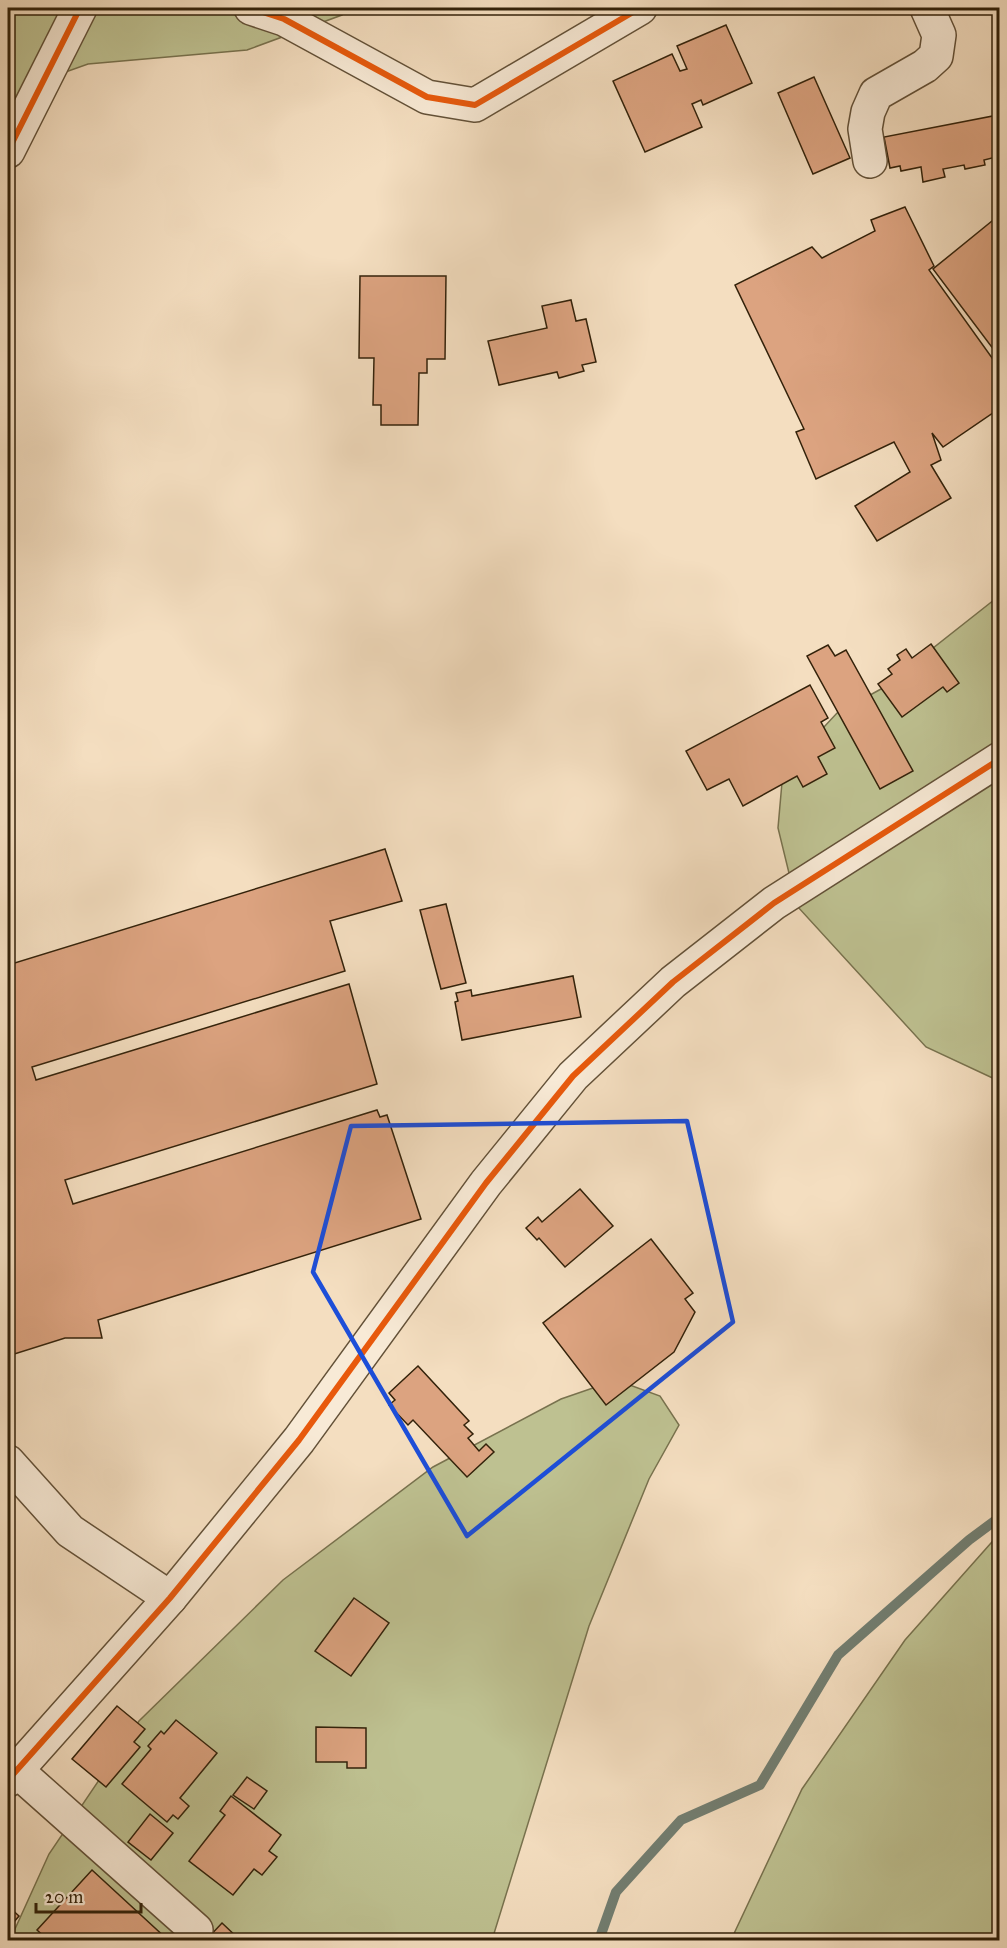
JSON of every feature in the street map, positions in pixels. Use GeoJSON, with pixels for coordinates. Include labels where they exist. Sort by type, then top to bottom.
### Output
{"type":"FeatureCollection","features":[{"type":"Feature","properties":{"kind":"street"},"geometry":{"type":"LineString","coordinates":[[8,151],[80,8]]}},
{"type":"Feature","properties":{"kind":"street"},"geometry":{"type":"LineString","coordinates":[[251,8],[284,19],[427,97],[475,105],[640,8]]}},
{"type":"Feature","properties":{"kind":"street"},"geometry":{"type":"LineString","coordinates":[[870,161],[865,129],[868,112],[876,94],[926,66],[936,56],[939,35],[927,8]]}},
{"type":"Feature","properties":{"kind":"street"},"geometry":{"type":"LineString","coordinates":[[196,1930],[12,1775],[170,1598],[299,1440],[486,1183],[573,1076],[673,982],[774,903],[999,759]]}},
{"type":"Feature","properties":{"kind":"street"},"geometry":{"type":"LineString","coordinates":[[8,1462],[70,1531],[170,1598]]}},
{"type":"Feature","properties":{"kind":"highlighted area"},"geometry":{"type":"Polygon","coordinates":[[[687,1121],[733,1322],[467,1536],[313,1272],[351,1126],[687,1121]]]}},
{"type":"Feature","properties":{"kind":"green space"},"geometry":{"type":"Polygon","coordinates":[[[8,8],[349,8],[342,15],[247,50],[88,64],[29,85],[8,165],[8,8]]]}},
{"type":"Feature","properties":{"kind":"green space"},"geometry":{"type":"Polygon","coordinates":[[[999,596],[999,1081],[926,1047],[797,906],[778,828],[783,771],[837,713],[881,689],[999,596]]]}},
{"type":"Feature","properties":{"kind":"green space"},"geometry":{"type":"Polygon","coordinates":[[[616,1380],[660,1396],[679,1425],[649,1479],[589,1626],[492,1940],[10,1940],[49,1854],[139,1721],[283,1580],[433,1467],[561,1399],[616,1380]]]}},
{"type":"Feature","properties":{"kind":"green space"},"geometry":{"type":"Polygon","coordinates":[[[999,1534],[999,1940],[731,1940],[802,1789],[905,1640],[999,1534]]]}},
{"type":"Feature","properties":{"kind":"building"},"geometry":{"type":"Polygon","coordinates":[[[726,25],[752,83],[703,105],[701,100],[692,104],[702,127],[645,152],[613,81],[672,54],[680,71],[687,69],[677,46],[726,25]]]}},
{"type":"Feature","properties":{"kind":"building"},"geometry":{"type":"Polygon","coordinates":[[[814,77],[850,158],[813,174],[778,93],[814,77]]]}},
{"type":"Feature","properties":{"kind":"building"},"geometry":{"type":"Polygon","coordinates":[[[993,116],[1000,156],[984,160],[985,165],[965,169],[964,165],[943,169],[945,177],[923,182],[921,167],[901,171],[900,166],[890,168],[884,137],[993,116]]]}},
{"type":"Feature","properties":{"kind":"building"},"geometry":{"type":"Polygon","coordinates":[[[905,207],[934,266],[929,270],[1000,369],[1000,408],[943,447],[932,433],[941,460],[931,465],[951,498],[877,541],[855,506],[910,472],[894,442],[816,479],[796,432],[804,429],[735,285],[812,247],[822,258],[875,231],[871,220],[905,207]]]}},
{"type":"Feature","properties":{"kind":"building"},"geometry":{"type":"Polygon","coordinates":[[[992,221],[1000,230],[1000,358],[933,269],[992,221]]]}},
{"type":"Feature","properties":{"kind":"building"},"geometry":{"type":"Polygon","coordinates":[[[360,276],[446,276],[445,359],[427,359],[427,373],[419,373],[418,425],[381,425],[381,405],[373,405],[374,358],[359,358],[360,276]]]}},
{"type":"Feature","properties":{"kind":"building"},"geometry":{"type":"Polygon","coordinates":[[[571,300],[576,321],[586,319],[596,362],[582,365],[584,371],[559,378],[557,372],[499,385],[488,341],[547,328],[542,306],[571,300]]]}},
{"type":"Feature","properties":{"kind":"building"},"geometry":{"type":"Polygon","coordinates":[[[931,644],[959,683],[947,692],[943,687],[902,717],[878,684],[892,674],[888,669],[900,660],[897,655],[906,649],[912,658],[931,644]]]}},
{"type":"Feature","properties":{"kind":"building"},"geometry":{"type":"Polygon","coordinates":[[[828,645],[835,656],[846,650],[913,771],[880,789],[807,656],[828,645]]]}},
{"type":"Feature","properties":{"kind":"building"},"geometry":{"type":"Polygon","coordinates":[[[810,685],[828,718],[821,722],[835,748],[818,757],[827,774],[803,787],[797,776],[743,806],[729,779],[707,790],[686,751],[810,685]]]}},
{"type":"Feature","properties":{"kind":"building"},"geometry":{"type":"Polygon","coordinates":[[[385,849],[402,901],[330,921],[345,971],[32,1067],[36,1080],[349,984],[377,1084],[65,1180],[73,1204],[377,1110],[380,1117],[387,1115],[421,1219],[98,1320],[102,1338],[65,1338],[8,1356],[8,1228],[10,1226],[8,1218],[8,965],[385,849]]]}},
{"type":"Feature","properties":{"kind":"building"},"geometry":{"type":"Polygon","coordinates":[[[446,904],[466,983],[441,989],[420,910],[446,904]]]}},
{"type":"Feature","properties":{"kind":"building"},"geometry":{"type":"Polygon","coordinates":[[[573,976],[581,1017],[462,1040],[455,1002],[458,1001],[456,993],[471,990],[472,996],[573,976]]]}},
{"type":"Feature","properties":{"kind":"building"},"geometry":{"type":"Polygon","coordinates":[[[580,1189],[613,1226],[565,1267],[539,1238],[537,1240],[526,1228],[538,1217],[542,1222],[580,1189]]]}},
{"type":"Feature","properties":{"kind":"building"},"geometry":{"type":"Polygon","coordinates":[[[651,1239],[693,1293],[685,1299],[695,1312],[674,1352],[606,1405],[543,1323],[651,1239]]]}},
{"type":"Feature","properties":{"kind":"building"},"geometry":{"type":"Polygon","coordinates":[[[418,1366],[469,1421],[464,1425],[473,1434],[468,1438],[479,1451],[486,1444],[494,1452],[467,1477],[413,1420],[408,1425],[389,1405],[395,1400],[389,1393],[418,1366]]]}},
{"type":"Feature","properties":{"kind":"building"},"geometry":{"type":"Polygon","coordinates":[[[354,1598],[389,1623],[351,1676],[315,1651],[354,1598]]]}},
{"type":"Feature","properties":{"kind":"building"},"geometry":{"type":"Polygon","coordinates":[[[117,1706],[145,1729],[134,1742],[140,1747],[106,1787],[72,1759],[117,1706]]]}},
{"type":"Feature","properties":{"kind":"building"},"geometry":{"type":"Polygon","coordinates":[[[176,1720],[217,1753],[180,1798],[189,1806],[178,1819],[173,1815],[167,1822],[122,1784],[151,1749],[148,1746],[161,1731],[164,1734],[176,1720]]]}},
{"type":"Feature","properties":{"kind":"building"},"geometry":{"type":"Polygon","coordinates":[[[316,1727],[366,1728],[366,1768],[347,1768],[347,1762],[316,1762],[316,1727]]]}},
{"type":"Feature","properties":{"kind":"building"},"geometry":{"type":"Polygon","coordinates":[[[247,1777],[267,1791],[254,1809],[233,1795],[247,1777]]]}},
{"type":"Feature","properties":{"kind":"building"},"geometry":{"type":"Polygon","coordinates":[[[231,1796],[281,1835],[269,1851],[277,1857],[262,1875],[254,1869],[233,1895],[189,1861],[225,1815],[220,1811],[231,1796]]]}},
{"type":"Feature","properties":{"kind":"building"},"geometry":{"type":"Polygon","coordinates":[[[150,1814],[173,1833],[151,1860],[128,1842],[150,1814]]]}},
{"type":"Feature","properties":{"kind":"building"},"geometry":{"type":"Polygon","coordinates":[[[92,1870],[168,1940],[48,1940],[37,1930],[92,1870]]]}},
{"type":"Feature","properties":{"kind":"building"},"geometry":{"type":"Polygon","coordinates":[[[8,1906],[19,1916],[8,1929],[8,1906]]]}},
{"type":"Feature","properties":{"kind":"building"},"geometry":{"type":"Polygon","coordinates":[[[222,1923],[240,1940],[206,1940],[222,1923]]]}},
{"type":"Feature","properties":{"kind":"waterway"},"geometry":{"type":"LineString","coordinates":[[599,1940],[616,1892],[681,1820],[760,1785],[838,1655],[969,1540],[1000,1517]]}},
{"type":"Feature","properties":{"kind":"cycle path"},"geometry":{"type":"LineString","coordinates":[[8,151],[80,8]]}},
{"type":"Feature","properties":{"kind":"cycle path"},"geometry":{"type":"LineString","coordinates":[[251,8],[284,19],[427,97],[475,105],[640,8]]}},
{"type":"Feature","properties":{"kind":"cycle path"},"geometry":{"type":"LineString","coordinates":[[8,1780],[170,1598],[299,1440],[486,1183],[573,1076],[673,982],[774,903],[1000,759]]}}]}
